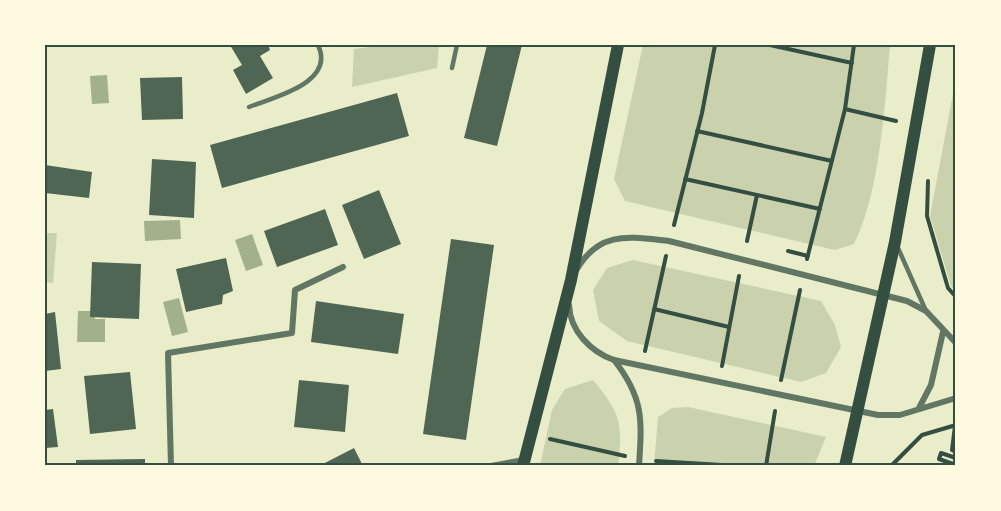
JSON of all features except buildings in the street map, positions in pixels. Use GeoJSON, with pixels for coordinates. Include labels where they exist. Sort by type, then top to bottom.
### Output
{"type":"FeatureCollection","features":[{"type":"Feature","properties":{"kind":"main road"},"geometry":{"type":"LineString","coordinates":[[524,463],[571,280],[618,45]]}},
{"type":"Feature","properties":{"kind":"main road"},"geometry":{"type":"LineString","coordinates":[[845,466],[859,413],[882,294],[895,242],[930,45]]}},
{"type":"Feature","properties":{"kind":"street"},"geometry":{"type":"LineString","coordinates":[[956,343],[943,332],[926,311],[907,301],[804,273],[669,241],[637,238],[611,239],[596,245],[584,258],[571,280],[569,309],[576,329],[588,346],[614,360],[859,413],[900,415],[956,398]]}},
{"type":"Feature","properties":{"kind":"street"},"geometry":{"type":"LineString","coordinates":[[171,466],[168,353],[292,333],[295,290],[343,267]]}},
{"type":"Feature","properties":{"kind":"street"},"geometry":{"type":"LineString","coordinates":[[919,408],[931,385],[943,332]]}},
{"type":"Feature","properties":{"kind":"street"},"geometry":{"type":"LineString","coordinates":[[614,360],[636,393],[640,414],[639,466]]}},
{"type":"Feature","properties":{"kind":"street"},"geometry":{"type":"LineString","coordinates":[[491,466],[524,463]]}},
{"type":"Feature","properties":{"kind":"lane"},"geometry":{"type":"LineString","coordinates":[[249,107],[310,81],[320,68],[318,45]]}},
{"type":"Feature","properties":{"kind":"lane"},"geometry":{"type":"LineString","coordinates":[[452,68],[457,45]]}},
{"type":"Feature","properties":{"kind":"lane"},"geometry":{"type":"LineString","coordinates":[[895,242],[926,311]]}},
{"type":"Feature","properties":{"kind":"path"},"geometry":{"type":"LineString","coordinates":[[770,45],[852,63]]}},
{"type":"Feature","properties":{"kind":"path"},"geometry":{"type":"LineString","coordinates":[[766,466],[804,273],[844,109],[855,45]]}},
{"type":"Feature","properties":{"kind":"path"},"geometry":{"type":"LineString","coordinates":[[844,109],[917,126]]}},
{"type":"Feature","properties":{"kind":"path"},"geometry":{"type":"LineString","coordinates":[[697,131],[832,161]]}},
{"type":"Feature","properties":{"kind":"path"},"geometry":{"type":"LineString","coordinates":[[928,178],[927,216],[948,288],[956,297]]}},
{"type":"Feature","properties":{"kind":"path"},"geometry":{"type":"LineString","coordinates":[[685,179],[820,210]]}},
{"type":"Feature","properties":{"kind":"path"},"geometry":{"type":"LineString","coordinates":[[747,242],[757,195]]}},
{"type":"Feature","properties":{"kind":"path"},"geometry":{"type":"LineString","coordinates":[[654,309],[729,327]]}},
{"type":"Feature","properties":{"kind":"path"},"geometry":{"type":"LineString","coordinates":[[891,466],[922,435],[956,426],[952,450],[956,452]]}},
{"type":"Feature","properties":{"kind":"path"},"geometry":{"type":"LineString","coordinates":[[956,458],[941,453],[939,459],[956,465]]}},
{"type":"Feature","properties":{"kind":"shaded area"},"geometry":{"type":"Polygon","coordinates":[[[386,45],[439,45],[437,68],[352,87],[354,49],[386,45]]]}},
{"type":"Feature","properties":{"kind":"shaded area"},"geometry":{"type":"Polygon","coordinates":[[[643,45],[890,45],[880,147],[870,200],[854,244],[835,250],[625,201],[614,179],[643,45]]]}},
{"type":"Feature","properties":{"kind":"shaded area"},"geometry":{"type":"Polygon","coordinates":[[[107,75],[109,103],[92,104],[90,76],[107,75]]]}},
{"type":"Feature","properties":{"kind":"shaded area"},"geometry":{"type":"Polygon","coordinates":[[[956,78],[956,292],[951,286],[930,216],[956,78]]]}},
{"type":"Feature","properties":{"kind":"shaded area"},"geometry":{"type":"Polygon","coordinates":[[[180,220],[181,239],[145,241],[144,221],[180,220]]]}},
{"type":"Feature","properties":{"kind":"shaded area"},"geometry":{"type":"Polygon","coordinates":[[[45,233],[57,233],[53,283],[45,282],[45,233]]]}},
{"type":"Feature","properties":{"kind":"shaded area"},"geometry":{"type":"Polygon","coordinates":[[[252,234],[263,265],[246,271],[235,240],[252,234]]]}},
{"type":"Feature","properties":{"kind":"shaded area"},"geometry":{"type":"Polygon","coordinates":[[[633,260],[821,301],[835,325],[841,347],[826,373],[801,382],[627,341],[599,321],[593,290],[607,268],[633,260]]]}},
{"type":"Feature","properties":{"kind":"shaded area"},"geometry":{"type":"Polygon","coordinates":[[[179,298],[188,332],[172,336],[163,302],[179,298]]]}},
{"type":"Feature","properties":{"kind":"shaded area"},"geometry":{"type":"Polygon","coordinates":[[[78,311],[95,311],[95,319],[105,319],[105,342],[77,342],[78,311]]]}},
{"type":"Feature","properties":{"kind":"shaded area"},"geometry":{"type":"Polygon","coordinates":[[[593,380],[615,411],[618,420],[620,439],[618,466],[540,466],[552,410],[565,389],[593,380]]]}},
{"type":"Feature","properties":{"kind":"shaded area"},"geometry":{"type":"Polygon","coordinates":[[[688,407],[826,437],[814,466],[654,466],[658,417],[672,408],[688,407]]]}}]}
